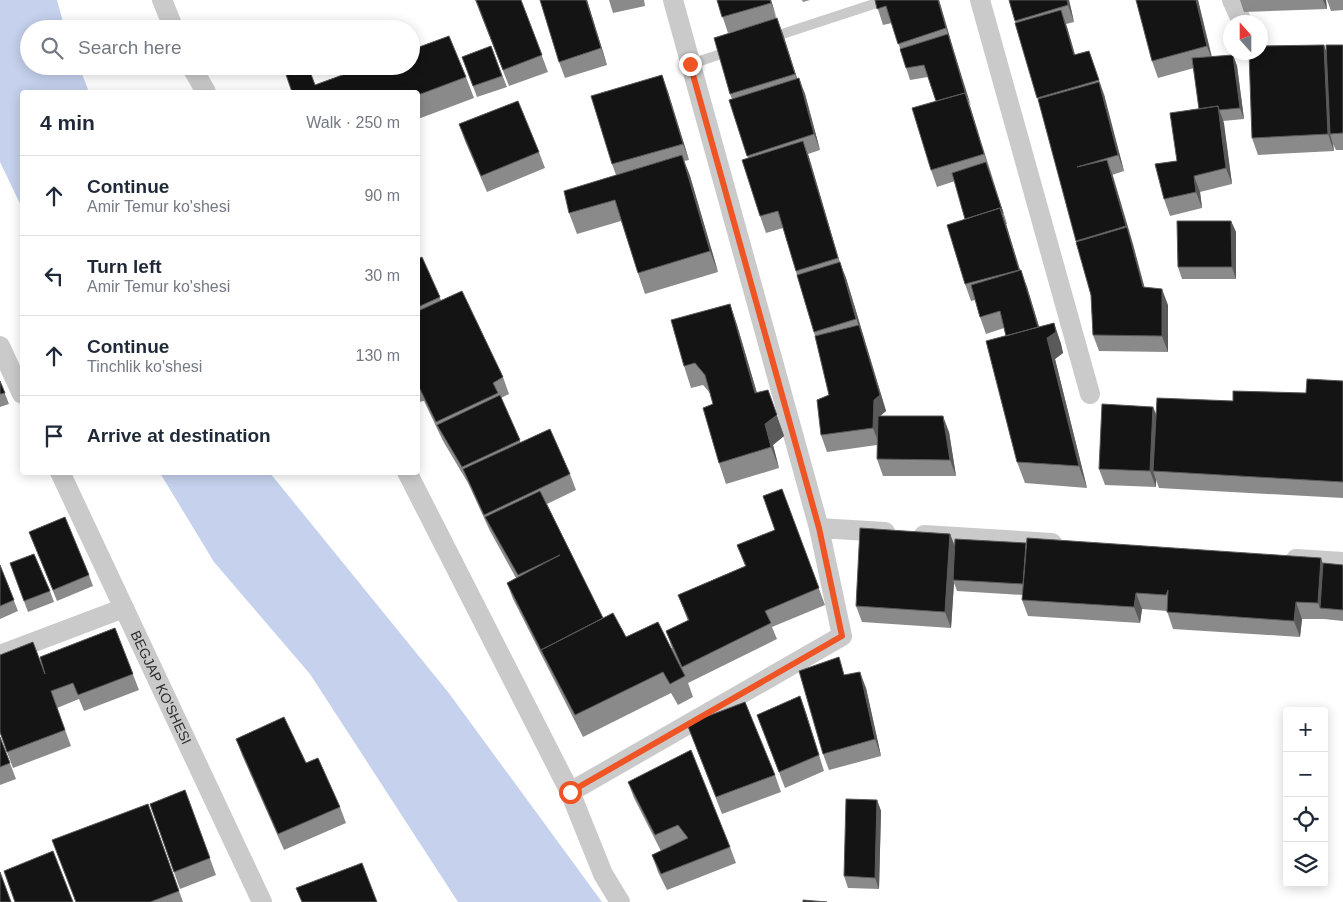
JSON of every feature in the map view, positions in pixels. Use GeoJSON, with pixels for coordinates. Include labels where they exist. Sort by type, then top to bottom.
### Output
{"type":"FeatureCollection","features":[{"type":"Feature","properties":{"kind":"street"},"geometry":{"type":"LineString","coordinates":[[162,0],[170,20]]}},
{"type":"Feature","properties":{"kind":"street"},"geometry":{"type":"LineString","coordinates":[[570,792],[842,636],[819,528],[673,0]]}},
{"type":"Feature","properties":{"kind":"street"},"geometry":{"type":"LineString","coordinates":[[980,0],[1090,394]]}},
{"type":"Feature","properties":{"kind":"street"},"geometry":{"type":"LineString","coordinates":[[1232,0],[1239,15]]}},
{"type":"Feature","properties":{"kind":"street"},"geometry":{"type":"LineString","coordinates":[[196,75],[205,90]]}},
{"type":"Feature","properties":{"kind":"street"},"geometry":{"type":"LineString","coordinates":[[0,346],[20,390]]}},
{"type":"Feature","properties":{"kind":"street","name":"BEGJAP KO'SHESI"},"geometry":{"type":"LineString","coordinates":[[61,475],[124,608],[255,900]]}},
{"type":"Feature","properties":{"kind":"street"},"geometry":{"type":"LineString","coordinates":[[409,475],[570,792],[603,874],[620,902]]}},
{"type":"Feature","properties":{"kind":"street"},"geometry":{"type":"LineString","coordinates":[[819,528],[1076,545]]}},
{"type":"Feature","properties":{"kind":"street"},"geometry":{"type":"LineString","coordinates":[[1274,558],[1343,562]]}},
{"type":"Feature","properties":{"kind":"street"},"geometry":{"type":"LineString","coordinates":[[0,655],[124,608]]}},
{"type":"Feature","properties":{"kind":"lane"},"geometry":{"type":"LineString","coordinates":[[756,43],[886,0]]}},
{"type":"Feature","properties":{"kind":"lane"},"geometry":{"type":"LineString","coordinates":[[690,64],[737,49]]}},
{"type":"Feature","properties":{"kind":"water"},"geometry":{"type":"Polygon","coordinates":[[[0,0],[57,0],[63,20],[20,20],[20,75],[82,75],[88,90],[20,90],[20,204],[0,162],[0,0]]]}},
{"type":"Feature","properties":{"kind":"water"},"geometry":{"type":"Polygon","coordinates":[[[161,475],[272,475],[448,692],[602,902],[458,902],[310,674],[214,562],[161,475]]]}},
{"type":"Feature","properties":{"kind":"building"},"geometry":{"type":"Polygon","coordinates":[[[476,0],[521,0],[542,55],[503,70],[476,0]]]}},
{"type":"Feature","properties":{"kind":"building"},"geometry":{"type":"Polygon","coordinates":[[[540,0],[586,0],[601,48],[559,62],[540,0]]]}},
{"type":"Feature","properties":{"kind":"building"},"geometry":{"type":"Polygon","coordinates":[[[717,0],[770,0],[771,3],[722,17],[717,0]]]}},
{"type":"Feature","properties":{"kind":"building"},"geometry":{"type":"Polygon","coordinates":[[[875,0],[938,0],[946,28],[898,44],[886,6],[877,9],[875,0]]]}},
{"type":"Feature","properties":{"kind":"building"},"geometry":{"type":"Polygon","coordinates":[[[1009,0],[1067,0],[1068,5],[1015,21],[1009,0]]]}},
{"type":"Feature","properties":{"kind":"building"},"geometry":{"type":"Polygon","coordinates":[[[1136,0],[1196,0],[1207,46],[1152,61],[1136,0]]]}},
{"type":"Feature","properties":{"kind":"building"},"geometry":{"type":"Polygon","coordinates":[[[1061,10],[1074,55],[1089,51],[1099,80],[1037,98],[1015,23],[1061,10]]]}},
{"type":"Feature","properties":{"kind":"building"},"geometry":{"type":"Polygon","coordinates":[[[777,18],[795,74],[730,94],[714,38],[777,18]]]}},
{"type":"Feature","properties":{"kind":"building"},"geometry":{"type":"Polygon","coordinates":[[[948,34],[966,95],[965,93],[936,101],[924,65],[906,68],[900,49],[948,34]]]}},
{"type":"Feature","properties":{"kind":"building"},"geometry":{"type":"Polygon","coordinates":[[[449,36],[466,77],[420,94],[420,90],[291,90],[286,75],[311,75],[315,85],[342,75],[420,75],[420,47],[449,36]]]}},
{"type":"Feature","properties":{"kind":"building"},"geometry":{"type":"Polygon","coordinates":[[[1324,45],[1328,134],[1252,138],[1249,60],[1268,60],[1268,46],[1324,45]]]}},
{"type":"Feature","properties":{"kind":"building"},"geometry":{"type":"Polygon","coordinates":[[[1326,45],[1343,45],[1343,133],[1330,134],[1326,45]]]}},
{"type":"Feature","properties":{"kind":"building"},"geometry":{"type":"Polygon","coordinates":[[[491,46],[502,76],[473,86],[462,57],[491,46]]]}},
{"type":"Feature","properties":{"kind":"building"},"geometry":{"type":"Polygon","coordinates":[[[1223,56],[1223,60],[1234,60],[1240,108],[1219,110],[1218,106],[1199,109],[1192,58],[1223,56]]]}},
{"type":"Feature","properties":{"kind":"building"},"geometry":{"type":"Polygon","coordinates":[[[662,75],[683,144],[612,164],[591,96],[662,75]]]}},
{"type":"Feature","properties":{"kind":"building"},"geometry":{"type":"Polygon","coordinates":[[[799,78],[814,134],[747,156],[729,100],[799,78]]]}},
{"type":"Feature","properties":{"kind":"building"},"geometry":{"type":"Polygon","coordinates":[[[1099,82],[1118,155],[1077,167],[1107,160],[1126,226],[1076,241],[1038,99],[1099,82]]]}},
{"type":"Feature","properties":{"kind":"building"},"geometry":{"type":"Polygon","coordinates":[[[965,93],[984,154],[931,170],[912,108],[965,93]]]}},
{"type":"Feature","properties":{"kind":"building"},"geometry":{"type":"Polygon","coordinates":[[[518,101],[539,152],[481,176],[459,124],[518,101]]]}},
{"type":"Feature","properties":{"kind":"building"},"geometry":{"type":"Polygon","coordinates":[[[1218,106],[1226,168],[1194,176],[1196,192],[1164,199],[1155,164],[1177,161],[1170,113],[1218,106]]]}},
{"type":"Feature","properties":{"kind":"building"},"geometry":{"type":"Polygon","coordinates":[[[803,141],[838,258],[796,271],[778,211],[760,216],[742,160],[803,141]]]}},
{"type":"Feature","properties":{"kind":"building"},"geometry":{"type":"Polygon","coordinates":[[[682,155],[710,251],[638,273],[615,200],[569,213],[564,191],[682,155]]]}},
{"type":"Feature","properties":{"kind":"building"},"geometry":{"type":"Polygon","coordinates":[[[986,162],[1003,213],[1000,208],[965,219],[952,173],[986,162]]]}},
{"type":"Feature","properties":{"kind":"building"},"geometry":{"type":"Polygon","coordinates":[[[1000,208],[1019,270],[965,284],[947,225],[1000,208]]]}},
{"type":"Feature","properties":{"kind":"building"},"geometry":{"type":"Polygon","coordinates":[[[1177,221],[1231,221],[1232,267],[1178,267],[1177,221]]]}},
{"type":"Feature","properties":{"kind":"building"},"geometry":{"type":"Polygon","coordinates":[[[1127,227],[1143,287],[1162,289],[1162,336],[1093,335],[1091,295],[1076,242],[1127,227]]]}},
{"type":"Feature","properties":{"kind":"building"},"geometry":{"type":"Polygon","coordinates":[[[422,257],[440,297],[420,306],[420,258],[422,257]]]}},
{"type":"Feature","properties":{"kind":"building"},"geometry":{"type":"Polygon","coordinates":[[[840,262],[856,319],[814,332],[797,275],[840,262]]]}},
{"type":"Feature","properties":{"kind":"building"},"geometry":{"type":"Polygon","coordinates":[[[1021,270],[1038,327],[1006,336],[1000,311],[980,317],[971,285],[1021,270]]]}},
{"type":"Feature","properties":{"kind":"building"},"geometry":{"type":"Polygon","coordinates":[[[462,291],[503,377],[493,383],[498,393],[436,422],[420,389],[420,310],[462,291]]]}},
{"type":"Feature","properties":{"kind":"building"},"geometry":{"type":"Polygon","coordinates":[[[730,304],[755,393],[768,390],[777,415],[765,424],[771,447],[719,463],[703,408],[713,404],[705,375],[695,363],[684,366],[671,320],[730,304]]]}},
{"type":"Feature","properties":{"kind":"building"},"geometry":{"type":"Polygon","coordinates":[[[1054,323],[1056,332],[1047,338],[1079,466],[1017,462],[986,341],[1054,323]]]}},
{"type":"Feature","properties":{"kind":"building"},"geometry":{"type":"Polygon","coordinates":[[[859,325],[880,395],[874,400],[873,428],[821,435],[817,400],[829,395],[815,336],[859,325]]]}},
{"type":"Feature","properties":{"kind":"building"},"geometry":{"type":"Polygon","coordinates":[[[1307,379],[1343,381],[1343,482],[1153,471],[1157,398],[1233,401],[1233,391],[1306,393],[1307,379]]]}},
{"type":"Feature","properties":{"kind":"building"},"geometry":{"type":"Polygon","coordinates":[[[0,381],[5,393],[0,394],[0,381]]]}},
{"type":"Feature","properties":{"kind":"building"},"geometry":{"type":"Polygon","coordinates":[[[500,395],[520,440],[462,467],[437,425],[500,395]]]}},
{"type":"Feature","properties":{"kind":"building"},"geometry":{"type":"Polygon","coordinates":[[[1102,404],[1153,407],[1150,471],[1099,469],[1102,404]]]}},
{"type":"Feature","properties":{"kind":"building"},"geometry":{"type":"Polygon","coordinates":[[[878,416],[943,416],[950,460],[877,459],[878,416]]]}},
{"type":"Feature","properties":{"kind":"building"},"geometry":{"type":"Polygon","coordinates":[[[550,429],[570,474],[484,515],[463,469],[550,429]]]}},
{"type":"Feature","properties":{"kind":"building"},"geometry":{"type":"Polygon","coordinates":[[[782,489],[819,588],[765,611],[771,623],[682,667],[666,631],[689,620],[678,595],[746,566],[737,545],[775,530],[763,496],[782,489]]]}},
{"type":"Feature","properties":{"kind":"building"},"geometry":{"type":"Polygon","coordinates":[[[540,491],[603,618],[541,650],[542,652],[507,583],[560,555],[518,575],[485,517],[540,491]]]}},
{"type":"Feature","properties":{"kind":"building"},"geometry":{"type":"Polygon","coordinates":[[[65,517],[89,575],[53,590],[29,532],[65,517]]]}},
{"type":"Feature","properties":{"kind":"building"},"geometry":{"type":"Polygon","coordinates":[[[860,528],[950,534],[945,612],[856,606],[860,528]]]}},
{"type":"Feature","properties":{"kind":"building"},"geometry":{"type":"Polygon","coordinates":[[[1027,538],[1321,558],[1318,603],[1296,602],[1294,621],[1167,612],[1168,590],[1166,595],[1136,593],[1134,607],[1022,600],[1027,538]]]}},
{"type":"Feature","properties":{"kind":"building"},"geometry":{"type":"Polygon","coordinates":[[[955,539],[1026,543],[1023,584],[953,580],[955,539]]]}},
{"type":"Feature","properties":{"kind":"building"},"geometry":{"type":"Polygon","coordinates":[[[34,554],[50,591],[24,601],[10,563],[34,554]]]}},
{"type":"Feature","properties":{"kind":"building"},"geometry":{"type":"Polygon","coordinates":[[[1323,563],[1343,565],[1343,610],[1320,608],[1323,563]]]}},
{"type":"Feature","properties":{"kind":"building"},"geometry":{"type":"Polygon","coordinates":[[[0,565],[14,600],[0,606],[0,565]]]}},
{"type":"Feature","properties":{"kind":"building"},"geometry":{"type":"Polygon","coordinates":[[[613,613],[626,637],[658,622],[685,676],[670,684],[663,672],[575,715],[541,650],[613,613]]]}},
{"type":"Feature","properties":{"kind":"building"},"geometry":{"type":"Polygon","coordinates":[[[115,628],[133,674],[78,695],[73,683],[51,691],[65,730],[7,752],[0,732],[0,655],[33,642],[45,674],[40,657],[115,628]]]}},
{"type":"Feature","properties":{"kind":"building"},"geometry":{"type":"Polygon","coordinates":[[[839,657],[844,675],[860,672],[875,739],[823,754],[799,671],[839,657]]]}},
{"type":"Feature","properties":{"kind":"building"},"geometry":{"type":"Polygon","coordinates":[[[800,696],[819,755],[779,772],[757,715],[800,696]]]}},
{"type":"Feature","properties":{"kind":"building"},"geometry":{"type":"Polygon","coordinates":[[[745,702],[775,775],[716,797],[687,724],[745,702]]]}},
{"type":"Feature","properties":{"kind":"building"},"geometry":{"type":"Polygon","coordinates":[[[284,717],[306,763],[318,758],[340,807],[278,834],[236,739],[284,717]]]}},
{"type":"Feature","properties":{"kind":"building"},"geometry":{"type":"Polygon","coordinates":[[[0,737],[10,763],[0,767],[0,737]]]}},
{"type":"Feature","properties":{"kind":"building"},"geometry":{"type":"Polygon","coordinates":[[[691,750],[730,847],[661,874],[652,855],[688,838],[678,825],[655,835],[628,782],[691,750]]]}},
{"type":"Feature","properties":{"kind":"building"},"geometry":{"type":"Polygon","coordinates":[[[185,790],[210,858],[174,872],[150,804],[185,790]]]}},
{"type":"Feature","properties":{"kind":"building"},"geometry":{"type":"Polygon","coordinates":[[[846,799],[877,800],[875,878],[844,876],[846,799]]]}},
{"type":"Feature","properties":{"kind":"building"},"geometry":{"type":"Polygon","coordinates":[[[148,804],[179,891],[150,902],[76,902],[52,840],[148,804]]]}},
{"type":"Feature","properties":{"kind":"building"},"geometry":{"type":"Polygon","coordinates":[[[53,851],[73,902],[15,902],[4,871],[53,851]]]}},
{"type":"Feature","properties":{"kind":"building"},"geometry":{"type":"Polygon","coordinates":[[[362,863],[377,902],[302,902],[296,888],[362,863]]]}},
{"type":"Feature","properties":{"kind":"building"},"geometry":{"type":"Polygon","coordinates":[[[0,872],[11,902],[0,902],[0,872]]]}},
{"type":"Feature","properties":{"kind":"building"},"geometry":{"type":"Polygon","coordinates":[[[803,900],[827,902],[803,902],[803,900]]]}},
{"type":"Feature","properties":{"kind":"route"},"geometry":{"type":"LineString","coordinates":[[570,792],[842,636],[819,528],[690,64]]}}]}
